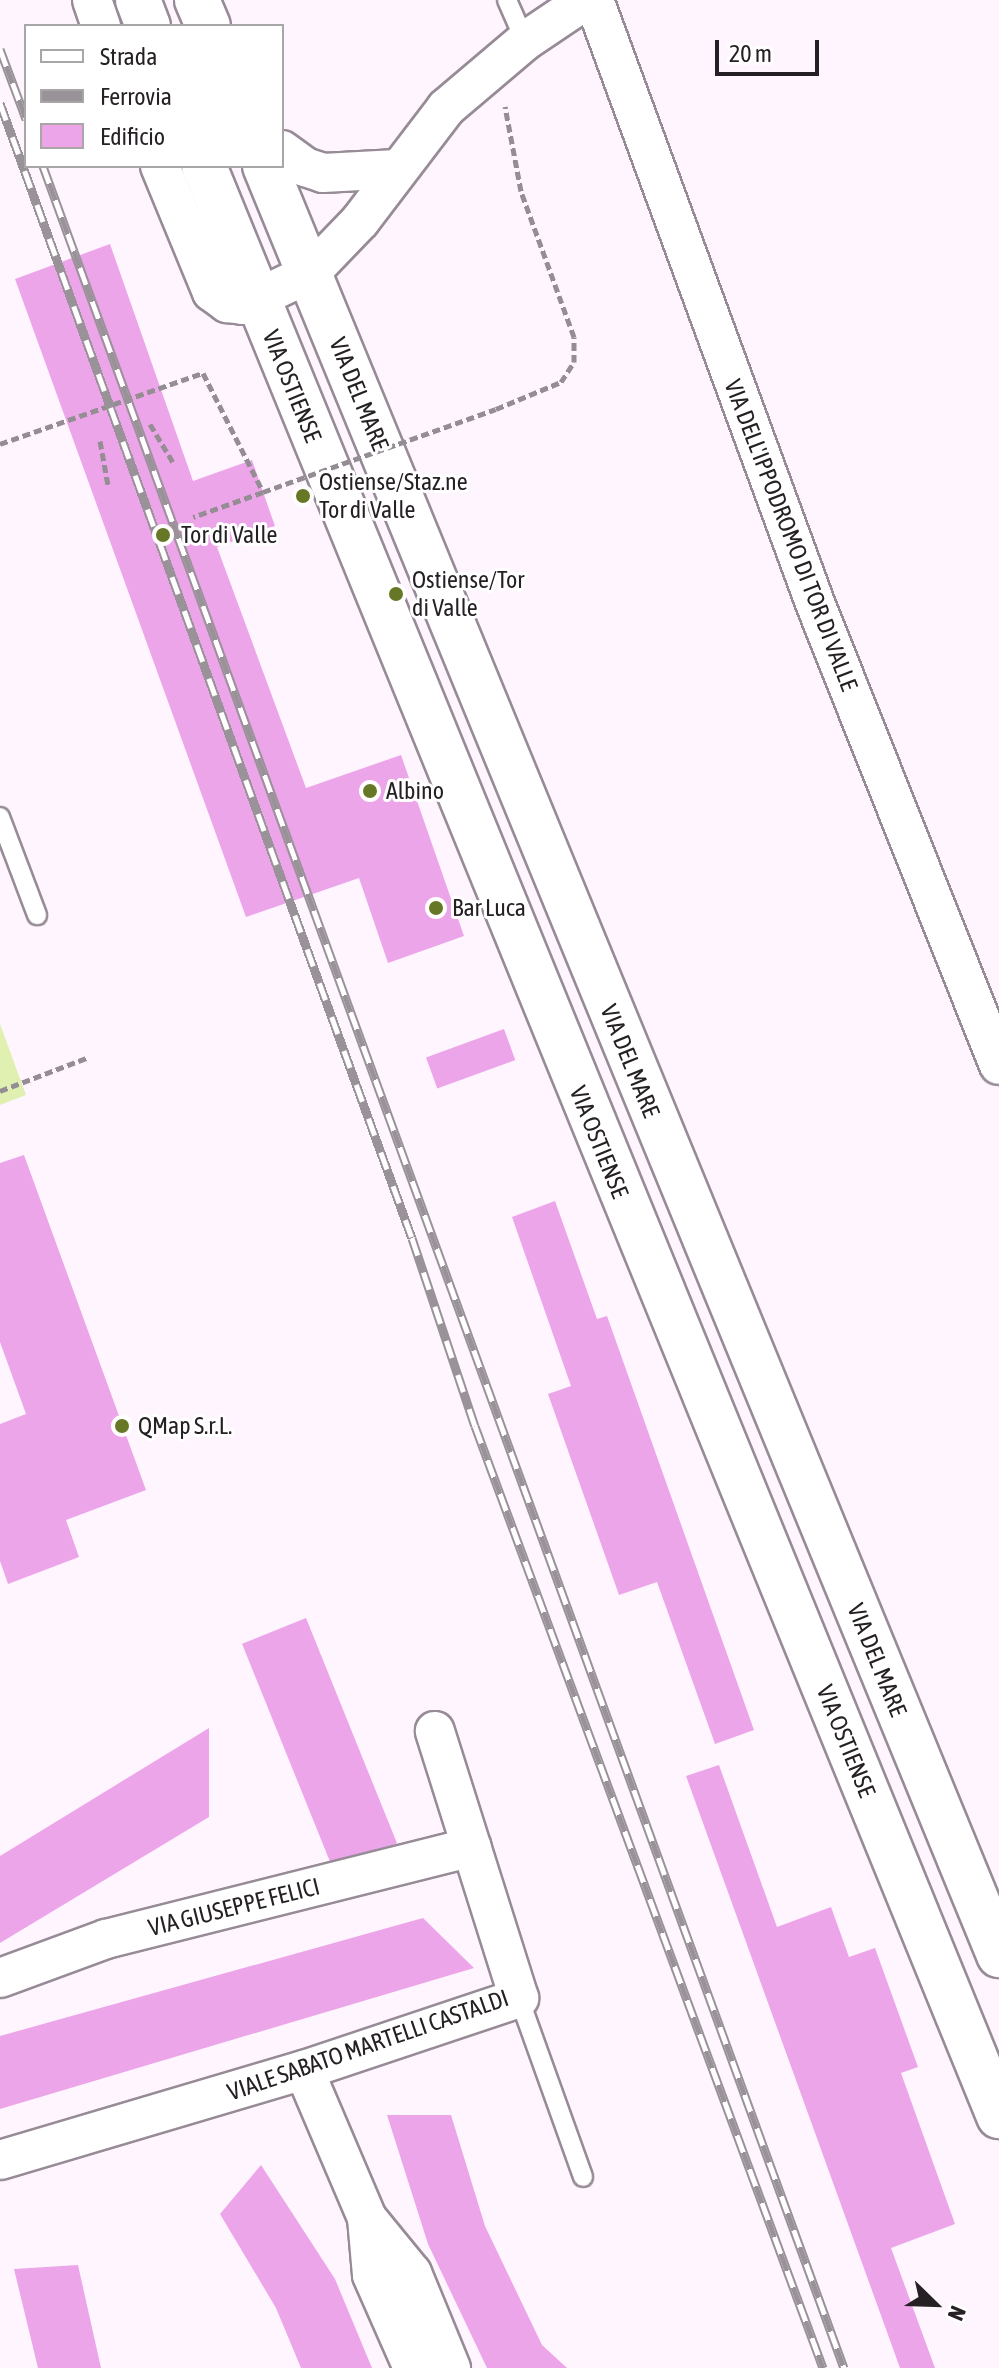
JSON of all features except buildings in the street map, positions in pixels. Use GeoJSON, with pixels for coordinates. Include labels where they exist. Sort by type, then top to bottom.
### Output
{"type":"FeatureCollection","features":[{"type":"Feature","properties":{"kind":"main road"},"geometry":{"type":"LineString","coordinates":[[138,0],[147,24]]}},
{"type":"Feature","properties":{"kind":"main road"},"geometry":{"type":"LineString","coordinates":[[197,0],[207,24]]}},
{"type":"Feature","properties":{"kind":"main road","name":"VIA OSTIENSE"},"geometry":{"type":"LineString","coordinates":[[205,168],[999,2116]]}},
{"type":"Feature","properties":{"kind":"main road","name":"VIA DEL MARE"},"geometry":{"type":"LineString","coordinates":[[266,168],[999,1955]]}},
{"type":"Feature","properties":{"kind":"street"},"geometry":{"type":"LineString","coordinates":[[92,0],[100,24]]}},
{"type":"Feature","properties":{"kind":"street"},"geometry":{"type":"LineString","coordinates":[[161,168],[212,292],[236,306],[257,299],[310,273],[360,221],[446,108],[514,49],[586,0]]}},
{"type":"Feature","properties":{"kind":"street","name":"VIA DELL'IPPODROMO DI TOR DI VALLE"},"geometry":{"type":"LineString","coordinates":[[594,0],[815,603],[999,1065]]}},
{"type":"Feature","properties":{"kind":"street"},"geometry":{"type":"LineString","coordinates":[[284,151],[323,173],[397,169]]}},
{"type":"Feature","properties":{"kind":"street","name":"VIALE SABATO MARTELLI CASTALDI"},"geometry":{"type":"LineString","coordinates":[[0,2160],[304,2070],[519,1998],[435,1731]]}},
{"type":"Feature","properties":{"kind":"street","name":"VIA GIUSEPPE FELICI"},"geometry":{"type":"LineString","coordinates":[[0,1978],[106,1939],[472,1847]]}},
{"type":"Feature","properties":{"kind":"street"},"geometry":{"type":"LineString","coordinates":[[304,2070],[367,2218],[412,2273],[451,2368]]}},
{"type":"Feature","properties":{"kind":"street"},"geometry":{"type":"LineString","coordinates":[[367,2218],[372,2275],[413,2368]]}},
{"type":"Feature","properties":{"kind":"lane"},"geometry":{"type":"LineString","coordinates":[[507,0],[514,49]]}},
{"type":"Feature","properties":{"kind":"lane"},"geometry":{"type":"LineString","coordinates":[[0,817],[37,915]]}},
{"type":"Feature","properties":{"kind":"lane"},"geometry":{"type":"LineString","coordinates":[[519,1998],[583,2177]]}},
{"type":"Feature","properties":{"kind":"path"},"geometry":{"type":"LineString","coordinates":[[193,517],[496,409],[561,382],[574,362],[574,337],[521,191],[509,141],[514,49]]}},
{"type":"Feature","properties":{"kind":"path"},"geometry":{"type":"LineString","coordinates":[[0,444],[203,373],[263,492]]}},
{"type":"Feature","properties":{"kind":"path"},"geometry":{"type":"LineString","coordinates":[[150,424],[174,464]]}},
{"type":"Feature","properties":{"kind":"path"},"geometry":{"type":"LineString","coordinates":[[100,441],[108,485]]}},
{"type":"Feature","properties":{"kind":"path"},"geometry":{"type":"LineString","coordinates":[[0,1091],[89,1057]]}},
{"type":"Feature","properties":{"kind":"green space"},"geometry":{"type":"Polygon","coordinates":[[[0,1024],[26,1095],[0,1105],[0,1024]]]}},
{"type":"Feature","properties":{"kind":"railway"},"geometry":{"type":"LineString","coordinates":[[0,49],[24,114]]}},
{"type":"Feature","properties":{"kind":"railway"},"geometry":{"type":"LineString","coordinates":[[0,103],[412,1238],[475,1426],[823,2368]]}},
{"type":"Feature","properties":{"kind":"railway"},"geometry":{"type":"LineString","coordinates":[[44,168],[844,2368]]}},
{"type":"Feature","properties":{"kind":"place","name":"Ostiense/Staz.ne Tor di Valle"},"geometry":{"type":"Point","coordinates":[303,496]}},
{"type":"Feature","properties":{"kind":"place","name":"Tor di Valle"},"geometry":{"type":"Point","coordinates":[163,535]}},
{"type":"Feature","properties":{"kind":"place","name":"Ostiense/Tor di Valle"},"geometry":{"type":"Point","coordinates":[396,594]}},
{"type":"Feature","properties":{"kind":"place","name":"Albino"},"geometry":{"type":"Point","coordinates":[370,791]}},
{"type":"Feature","properties":{"kind":"place","name":"Bar Luca"},"geometry":{"type":"Point","coordinates":[436,908]}},
{"type":"Feature","properties":{"kind":"place","name":"QMap S.r.L."},"geometry":{"type":"Point","coordinates":[122,1426]}}]}
